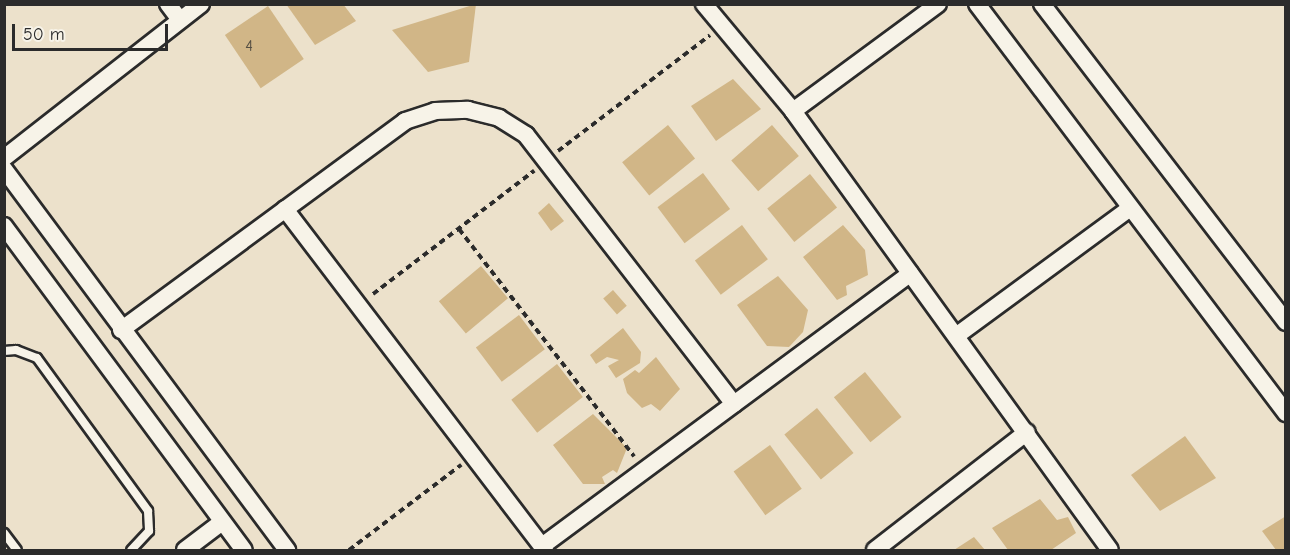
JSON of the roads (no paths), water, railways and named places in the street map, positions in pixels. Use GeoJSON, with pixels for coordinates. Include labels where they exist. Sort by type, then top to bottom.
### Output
{"type":"FeatureCollection","features":[{"type":"Feature","properties":{"kind":"street"},"geometry":{"type":"LineString","coordinates":[[168,4],[180,20]]}},
{"type":"Feature","properties":{"kind":"street"},"geometry":{"type":"LineString","coordinates":[[4,158],[201,4]]}},
{"type":"Feature","properties":{"kind":"street"},"geometry":{"type":"LineString","coordinates":[[704,4],[793,111],[1110,550]]}},
{"type":"Feature","properties":{"kind":"street"},"geometry":{"type":"LineString","coordinates":[[793,111],[938,4]]}},
{"type":"Feature","properties":{"kind":"street"},"geometry":{"type":"LineString","coordinates":[[977,4],[1286,413]]}},
{"type":"Feature","properties":{"kind":"street"},"geometry":{"type":"LineString","coordinates":[[1042,4],[1286,322]]}},
{"type":"Feature","properties":{"kind":"street"},"geometry":{"type":"LineString","coordinates":[[121,330],[405,121],[446,110],[468,110],[499,118],[526,135],[548,159],[734,404]]}},
{"type":"Feature","properties":{"kind":"street"},"geometry":{"type":"LineString","coordinates":[[4,169],[121,330],[287,550]]}},
{"type":"Feature","properties":{"kind":"street"},"geometry":{"type":"LineString","coordinates":[[956,336],[1131,208]]}},
{"type":"Feature","properties":{"kind":"street"},"geometry":{"type":"LineString","coordinates":[[285,209],[543,548],[644,467],[734,404],[910,274]]}},
{"type":"Feature","properties":{"kind":"street"},"geometry":{"type":"LineString","coordinates":[[4,226],[244,550]]}},
{"type":"Feature","properties":{"kind":"street"},"geometry":{"type":"LineString","coordinates":[[875,550],[1027,432]]}},
{"type":"Feature","properties":{"kind":"street"},"geometry":{"type":"LineString","coordinates":[[185,550],[222,522]]}},
{"type":"Feature","properties":{"kind":"lane"},"geometry":{"type":"LineString","coordinates":[[4,351],[16,350],[37,358],[148,511],[148,531],[131,550]]}},
{"type":"Feature","properties":{"kind":"lane"},"geometry":{"type":"LineString","coordinates":[[4,533],[17,550]]}}]}
